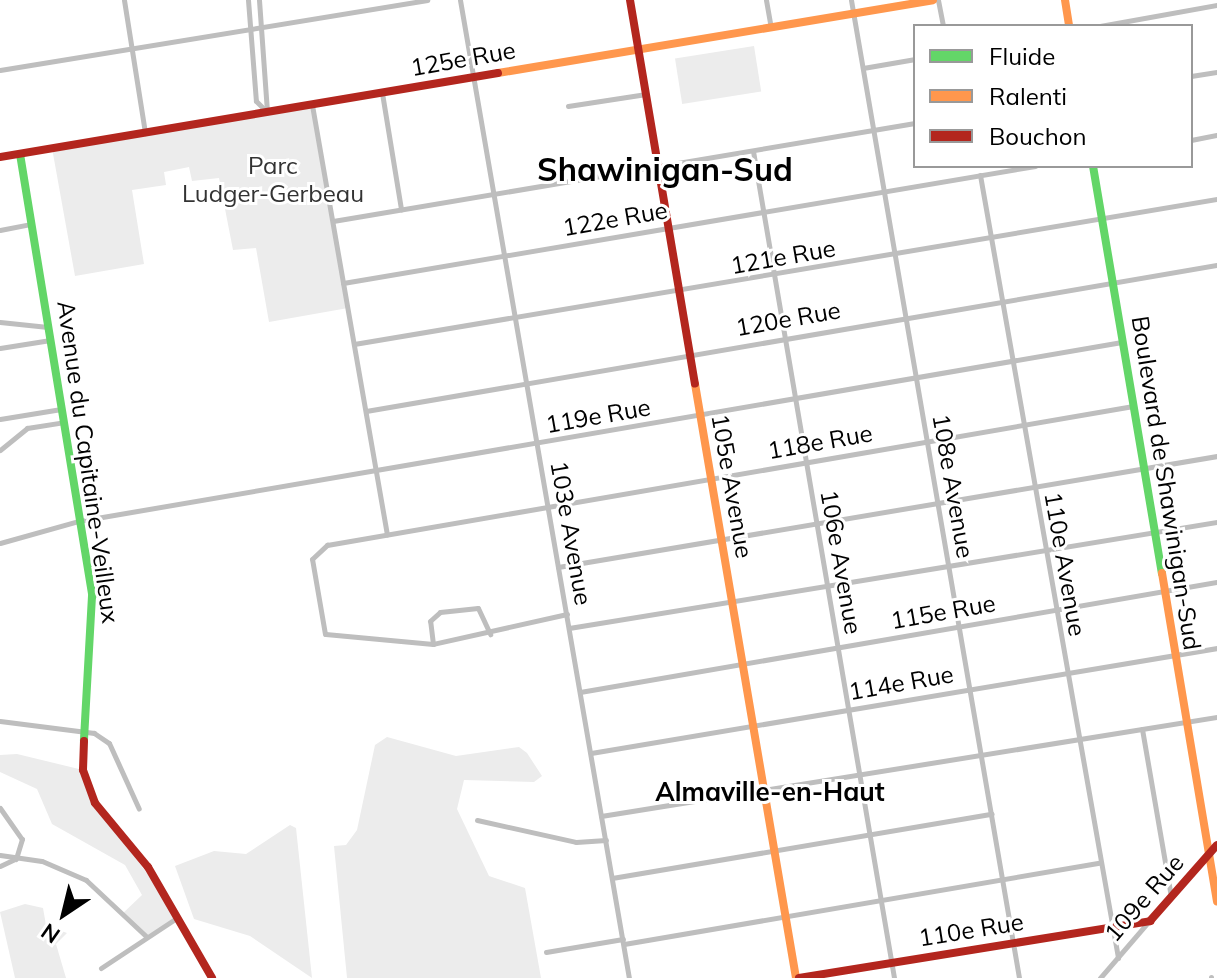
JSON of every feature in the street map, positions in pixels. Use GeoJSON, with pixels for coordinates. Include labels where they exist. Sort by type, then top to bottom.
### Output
{"type":"FeatureCollection","features":[{"type":"Feature","properties":{"kind":"street"},"geometry":{"type":"LineString","coordinates":[[124,0],[145,133]]}},
{"type":"Feature","properties":{"kind":"street"},"geometry":{"type":"LineString","coordinates":[[248,0],[256,101],[268,112]]}},
{"type":"Feature","properties":{"kind":"street"},"geometry":{"type":"LineString","coordinates":[[259,0],[268,112]]}},
{"type":"Feature","properties":{"kind":"street"},"geometry":{"type":"LineString","coordinates":[[0,70],[427,0]]}},
{"type":"Feature","properties":{"kind":"street","name":"103e Avenue"},"geometry":{"type":"LineString","coordinates":[[460,0],[629,978]]}},
{"type":"Feature","properties":{"kind":"street","name":"105e Avenue"},"geometry":{"type":"LineString","coordinates":[[630,0],[785,917],[798,978]]}},
{"type":"Feature","properties":{"kind":"street"},"geometry":{"type":"LineString","coordinates":[[766,0],[771,27]]}},
{"type":"Feature","properties":{"kind":"street","name":"108e Avenue"},"geometry":{"type":"LineString","coordinates":[[851,0],[1019,978]]}},
{"type":"Feature","properties":{"kind":"street"},"geometry":{"type":"LineString","coordinates":[[936,0],[942,24]]}},
{"type":"Feature","properties":{"kind":"street","name":"125e Rue"},"geometry":{"type":"LineString","coordinates":[[0,157],[936,0]]}},
{"type":"Feature","properties":{"kind":"street"},"geometry":{"type":"LineString","coordinates":[[1065,0],[1069,24]]}},
{"type":"Feature","properties":{"kind":"street"},"geometry":{"type":"LineString","coordinates":[[1111,24],[1217,5]]}},
{"type":"Feature","properties":{"kind":"street"},"geometry":{"type":"LineString","coordinates":[[863,68],[913,59]]}},
{"type":"Feature","properties":{"kind":"street"},"geometry":{"type":"LineString","coordinates":[[1193,76],[1217,72]]}},
{"type":"Feature","properties":{"kind":"street"},"geometry":{"type":"LineString","coordinates":[[382,93],[401,209]]}},
{"type":"Feature","properties":{"kind":"street"},"geometry":{"type":"LineString","coordinates":[[568,106],[646,94]]}},
{"type":"Feature","properties":{"kind":"street"},"geometry":{"type":"LineString","coordinates":[[312,104],[387,534]]}},
{"type":"Feature","properties":{"kind":"street"},"geometry":{"type":"LineString","coordinates":[[333,221],[913,123]]}},
{"type":"Feature","properties":{"kind":"street"},"geometry":{"type":"LineString","coordinates":[[1193,140],[1217,135]]}},
{"type":"Feature","properties":{"kind":"street","name":"106e Avenue"},"geometry":{"type":"LineString","coordinates":[[753,151],[894,978]]}},
{"type":"Feature","properties":{"kind":"street","name":"Avenue du Capitaine-Veilleux"},"geometry":{"type":"LineString","coordinates":[[20,154],[79,521],[94,642],[81,731],[81,762],[95,803],[179,916],[212,978]]}},
{"type":"Feature","properties":{"kind":"street"},"geometry":{"type":"LineString","coordinates":[[967,168],[969,177]]}},
{"type":"Feature","properties":{"kind":"street","name":"122e Rue"},"geometry":{"type":"LineString","coordinates":[[343,283],[1023,168]]}},
{"type":"Feature","properties":{"kind":"street","name":"Boulevard de Shawinigan-Sud"},"geometry":{"type":"LineString","coordinates":[[1093,168],[1217,901]]}},
{"type":"Feature","properties":{"kind":"street","name":"110e Avenue"},"geometry":{"type":"LineString","coordinates":[[980,175],[1065,673],[1118,958]]}},
{"type":"Feature","properties":{"kind":"street","name":"121e Rue"},"geometry":{"type":"LineString","coordinates":[[354,344],[680,293],[1217,199]]}},
{"type":"Feature","properties":{"kind":"street"},"geometry":{"type":"LineString","coordinates":[[0,230],[31,224]]}},
{"type":"Feature","properties":{"kind":"street","name":"120e Rue"},"geometry":{"type":"LineString","coordinates":[[366,411],[1217,265]]}},
{"type":"Feature","properties":{"kind":"street"},"geometry":{"type":"LineString","coordinates":[[0,322],[48,327]]}},
{"type":"Feature","properties":{"kind":"street"},"geometry":{"type":"LineString","coordinates":[[0,348],[50,340]]}},
{"type":"Feature","properties":{"kind":"street","name":"119e Rue"},"geometry":{"type":"LineString","coordinates":[[0,543],[79,521],[376,473],[1122,342]]}},
{"type":"Feature","properties":{"kind":"street","name":"118e Rue"},"geometry":{"type":"LineString","coordinates":[[433,644],[325,634],[315,548],[1133,406]]}},
{"type":"Feature","properties":{"kind":"street"},"geometry":{"type":"LineString","coordinates":[[0,419],[61,409]]}},
{"type":"Feature","properties":{"kind":"street"},"geometry":{"type":"LineString","coordinates":[[0,450],[27,428],[63,422]]}},
{"type":"Feature","properties":{"kind":"street"},"geometry":{"type":"LineString","coordinates":[[558,567],[1217,456]]}},
{"type":"Feature","properties":{"kind":"street"},"geometry":{"type":"LineString","coordinates":[[569,628],[1217,522]]}},
{"type":"Feature","properties":{"kind":"street","name":"115e Rue"},"geometry":{"type":"LineString","coordinates":[[580,692],[1217,582]]}},
{"type":"Feature","properties":{"kind":"street"},"geometry":{"type":"LineString","coordinates":[[490,634],[478,608],[440,612],[430,621],[433,644],[490,634],[567,614]]}},
{"type":"Feature","properties":{"kind":"street","name":"114e Rue"},"geometry":{"type":"LineString","coordinates":[[591,753],[1217,648]]}},
{"type":"Feature","properties":{"kind":"street"},"geometry":{"type":"LineString","coordinates":[[601,816],[1217,717]]}},
{"type":"Feature","properties":{"kind":"street"},"geometry":{"type":"LineString","coordinates":[[0,721],[81,731],[109,743],[139,809]]}},
{"type":"Feature","properties":{"kind":"street"},"geometry":{"type":"LineString","coordinates":[[1142,729],[1171,897]]}},
{"type":"Feature","properties":{"kind":"street"},"geometry":{"type":"LineString","coordinates":[[0,808],[22,839],[16,859],[0,866]]}},
{"type":"Feature","properties":{"kind":"street"},"geometry":{"type":"LineString","coordinates":[[612,878],[992,814]]}},
{"type":"Feature","properties":{"kind":"street"},"geometry":{"type":"LineString","coordinates":[[477,820],[576,842],[606,840]]}},
{"type":"Feature","properties":{"kind":"street","name":"109e Rue"},"geometry":{"type":"LineString","coordinates":[[1100,978],[1217,845]]}},
{"type":"Feature","properties":{"kind":"street"},"geometry":{"type":"LineString","coordinates":[[0,855],[42,861],[86,880],[147,937]]}},
{"type":"Feature","properties":{"kind":"street"},"geometry":{"type":"LineString","coordinates":[[546,952],[785,917],[1099,863]]}},
{"type":"Feature","properties":{"kind":"street"},"geometry":{"type":"LineString","coordinates":[[101,968],[179,916]]}},
{"type":"Feature","properties":{"kind":"street","name":"110e Rue"},"geometry":{"type":"LineString","coordinates":[[798,978],[1150,921]]}},
{"type":"Feature","properties":{"kind":"green space"},"geometry":{"type":"Polygon","coordinates":[[[754,46],[761,91],[682,104],[675,59],[754,46]]]}},
{"type":"Feature","properties":{"kind":"green space","name":"Parc Ludger-Gerbeau"},"geometry":{"type":"Polygon","coordinates":[[[312,104],[348,308],[269,322],[256,248],[233,250],[219,178],[192,181],[189,167],[164,172],[166,185],[132,190],[144,264],[75,276],[52,148],[312,104]]]}},
{"type":"Feature","properties":{"kind":"green space"},"geometry":{"type":"Polygon","coordinates":[[[387,737],[456,756],[519,747],[527,753],[542,776],[534,782],[464,780],[457,809],[489,876],[525,888],[541,978],[347,978],[334,846],[346,845],[357,830],[375,745],[387,737]]]}},
{"type":"Feature","properties":{"kind":"green space"},"geometry":{"type":"Polygon","coordinates":[[[17,754],[83,770],[95,804],[179,916],[147,937],[121,915],[142,895],[125,865],[52,824],[37,789],[0,772],[0,755],[17,754]]]}},
{"type":"Feature","properties":{"kind":"green space"},"geometry":{"type":"Polygon","coordinates":[[[290,825],[296,828],[312,978],[250,936],[194,919],[175,866],[214,851],[246,854],[290,825]]]}},
{"type":"Feature","properties":{"kind":"green space"},"geometry":{"type":"Polygon","coordinates":[[[25,904],[43,908],[46,925],[67,933],[56,944],[66,978],[15,978],[0,912],[25,904]]]}},
{"type":"Feature","properties":{"kind":"traffic: fast"},"geometry":{"type":"LineString","coordinates":[[20,154],[92,596],[84,741]]}},
{"type":"Feature","properties":{"kind":"traffic: fast"},"geometry":{"type":"LineString","coordinates":[[1093,168],[1162,573]]}},
{"type":"Feature","properties":{"kind":"traffic: slow"},"geometry":{"type":"LineString","coordinates":[[498,73],[933,0]]}},
{"type":"Feature","properties":{"kind":"traffic: slow"},"geometry":{"type":"LineString","coordinates":[[1065,0],[1069,24]]}},
{"type":"Feature","properties":{"kind":"traffic: slow"},"geometry":{"type":"LineString","coordinates":[[695,384],[796,978]]}},
{"type":"Feature","properties":{"kind":"traffic: slow"},"geometry":{"type":"LineString","coordinates":[[1162,573],[1217,901]]}},
{"type":"Feature","properties":{"kind":"traffic: jam"},"geometry":{"type":"LineString","coordinates":[[630,0],[695,384]]}},
{"type":"Feature","properties":{"kind":"traffic: jam"},"geometry":{"type":"LineString","coordinates":[[0,157],[498,73]]}},
{"type":"Feature","properties":{"kind":"traffic: jam"},"geometry":{"type":"LineString","coordinates":[[84,741],[83,770],[95,803],[148,867],[212,978]]}},
{"type":"Feature","properties":{"kind":"traffic: jam"},"geometry":{"type":"LineString","coordinates":[[799,978],[1150,921],[1217,845]]}},
{"type":"Feature","properties":{"kind":"district","name":"Shawinigan-Sud"},"geometry":{"type":"Point","coordinates":[665,169]}},
{"type":"Feature","properties":{"kind":"district","name":"Almaville-en-Haut"},"geometry":{"type":"Point","coordinates":[770,792]}}]}
